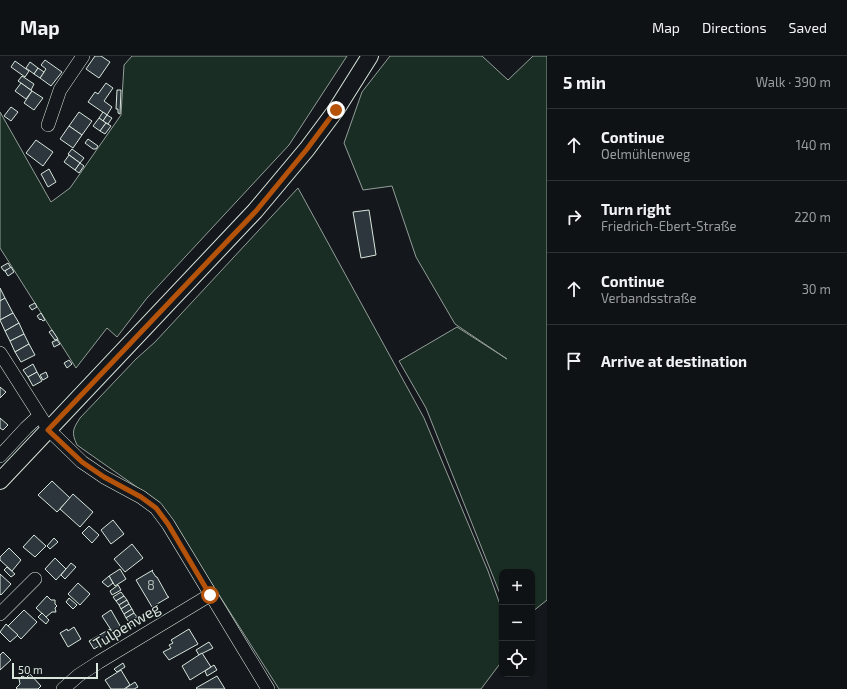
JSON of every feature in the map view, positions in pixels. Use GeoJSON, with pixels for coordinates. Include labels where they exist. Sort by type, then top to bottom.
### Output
{"type":"FeatureCollection","features":[{"type":"Feature","properties":{"kind":"main road"},"geometry":{"type":"LineString","coordinates":[[0,481],[256,211],[307,149],[336,110],[370,56]]}},
{"type":"Feature","properties":{"kind":"street"},"geometry":{"type":"LineString","coordinates":[[48,125],[60,90],[83,56]]}},
{"type":"Feature","properties":{"kind":"street"},"geometry":{"type":"LineString","coordinates":[[0,353],[48,430],[82,462],[104,477],[141,497],[156,508],[168,524],[268,689]]}},
{"type":"Feature","properties":{"kind":"street"},"geometry":{"type":"LineString","coordinates":[[0,456],[39,416]]}},
{"type":"Feature","properties":{"kind":"street"},"geometry":{"type":"LineString","coordinates":[[0,614],[35,578]]}},
{"type":"Feature","properties":{"kind":"street","name":"Tulpenweg"},"geometry":{"type":"LineString","coordinates":[[63,689],[79,675],[98,662],[210,595]]}},
{"type":"Feature","properties":{"kind":"green space"},"geometry":{"type":"Polygon","coordinates":[[[132,56],[347,56],[289,145],[147,298],[117,337],[107,328],[76,368],[0,248],[0,112],[51,202],[70,188],[121,115],[124,65],[132,56]]]}},
{"type":"Feature","properties":{"kind":"green space"},"geometry":{"type":"Polygon","coordinates":[[[390,56],[482,56],[508,80],[533,56],[547,56],[547,600],[535,610],[535,569],[499,569],[499,591],[426,408],[399,361],[457,327],[507,359],[455,324],[416,257],[392,186],[363,190],[344,143],[362,92],[390,56]]]}},
{"type":"Feature","properties":{"kind":"green space"},"geometry":{"type":"Polygon","coordinates":[[[298,188],[424,418],[488,571],[499,602],[499,665],[481,689],[279,689],[161,504],[77,445],[75,441],[73,434],[80,418],[136,359],[155,342],[298,188]]]}},
{"type":"Feature","properties":{"kind":"building"},"geometry":{"type":"Polygon","coordinates":[[[95,56],[101,56],[110,62],[99,78],[86,69],[95,56]]]}},
{"type":"Feature","properties":{"kind":"building"},"geometry":{"type":"Polygon","coordinates":[[[45,60],[62,72],[51,86],[40,78],[46,69],[41,65],[45,60]]]}},
{"type":"Feature","properties":{"kind":"building"},"geometry":{"type":"Polygon","coordinates":[[[15,61],[29,71],[25,77],[11,67],[15,61]]]}},
{"type":"Feature","properties":{"kind":"building"},"geometry":{"type":"Polygon","coordinates":[[[30,62],[38,68],[34,74],[26,68],[30,62]]]}},
{"type":"Feature","properties":{"kind":"building"},"geometry":{"type":"Polygon","coordinates":[[[38,68],[44,72],[40,78],[34,74],[38,68]]]}},
{"type":"Feature","properties":{"kind":"building"},"geometry":{"type":"Polygon","coordinates":[[[22,76],[34,84],[31,90],[18,81],[22,76]]]}},
{"type":"Feature","properties":{"kind":"building"},"geometry":{"type":"Polygon","coordinates":[[[21,83],[32,91],[26,99],[15,91],[21,83]]]}},
{"type":"Feature","properties":{"kind":"building"},"geometry":{"type":"Polygon","coordinates":[[[106,83],[113,88],[104,101],[112,107],[107,115],[88,102],[95,92],[98,94],[106,83]]]}},
{"type":"Feature","properties":{"kind":"building"},"geometry":{"type":"Polygon","coordinates":[[[117,90],[121,90],[120,114],[118,113],[118,109],[116,109],[117,90]]]}},
{"type":"Feature","properties":{"kind":"building"},"geometry":{"type":"Polygon","coordinates":[[[32,91],[43,98],[34,110],[24,103],[32,91]]]}},
{"type":"Feature","properties":{"kind":"building"},"geometry":{"type":"Polygon","coordinates":[[[11,107],[18,112],[11,121],[4,116],[11,107]]]}},
{"type":"Feature","properties":{"kind":"building"},"geometry":{"type":"Polygon","coordinates":[[[79,112],[92,121],[82,135],[69,126],[79,112]]]}},
{"type":"Feature","properties":{"kind":"building"},"geometry":{"type":"Polygon","coordinates":[[[103,112],[107,115],[103,121],[99,118],[103,112]]]}},
{"type":"Feature","properties":{"kind":"building"},"geometry":{"type":"Polygon","coordinates":[[[107,115],[112,118],[108,124],[103,121],[107,115]]]}},
{"type":"Feature","properties":{"kind":"building"},"geometry":{"type":"Polygon","coordinates":[[[99,118],[106,123],[100,131],[93,126],[99,118]]]}},
{"type":"Feature","properties":{"kind":"building"},"geometry":{"type":"Polygon","coordinates":[[[106,123],[111,126],[105,134],[100,131],[106,123]]]}},
{"type":"Feature","properties":{"kind":"building"},"geometry":{"type":"Polygon","coordinates":[[[69,126],[82,135],[73,148],[60,139],[69,126]]]}},
{"type":"Feature","properties":{"kind":"building"},"geometry":{"type":"Polygon","coordinates":[[[88,139],[98,146],[96,149],[93,149],[85,143],[88,139]]]}},
{"type":"Feature","properties":{"kind":"building"},"geometry":{"type":"Polygon","coordinates":[[[36,140],[53,152],[43,166],[26,153],[36,140]]]}},
{"type":"Feature","properties":{"kind":"building"},"geometry":{"type":"Polygon","coordinates":[[[72,149],[84,158],[80,163],[68,154],[72,149]]]}},
{"type":"Feature","properties":{"kind":"building"},"geometry":{"type":"Polygon","coordinates":[[[69,155],[80,163],[75,170],[64,162],[69,155]]]}},
{"type":"Feature","properties":{"kind":"building"},"geometry":{"type":"Polygon","coordinates":[[[80,163],[84,166],[79,173],[75,170],[80,163]]]}},
{"type":"Feature","properties":{"kind":"building"},"geometry":{"type":"Polygon","coordinates":[[[49,169],[56,182],[48,187],[41,174],[49,169]]]}},
{"type":"Feature","properties":{"kind":"building"},"geometry":{"type":"Polygon","coordinates":[[[369,210],[376,255],[361,258],[353,212],[369,210]]]}},
{"type":"Feature","properties":{"kind":"building"},"geometry":{"type":"Polygon","coordinates":[[[8,263],[11,268],[4,271],[1,267],[8,263]]]}},
{"type":"Feature","properties":{"kind":"building"},"geometry":{"type":"Polygon","coordinates":[[[11,267],[14,272],[8,276],[5,271],[11,267]]]}},
{"type":"Feature","properties":{"kind":"building"},"geometry":{"type":"Polygon","coordinates":[[[0,288],[5,298],[0,301],[0,288]]]}},
{"type":"Feature","properties":{"kind":"building"},"geometry":{"type":"Polygon","coordinates":[[[5,298],[13,313],[0,320],[0,301],[5,298]]]}},
{"type":"Feature","properties":{"kind":"building"},"geometry":{"type":"Polygon","coordinates":[[[35,303],[37,307],[32,310],[29,306],[35,303]]]}},
{"type":"Feature","properties":{"kind":"building"},"geometry":{"type":"Polygon","coordinates":[[[13,313],[19,323],[5,331],[0,320],[13,313]]]}},
{"type":"Feature","properties":{"kind":"building"},"geometry":{"type":"Polygon","coordinates":[[[41,313],[45,320],[43,321],[37,316],[41,313]]]}},
{"type":"Feature","properties":{"kind":"building"},"geometry":{"type":"Polygon","coordinates":[[[19,323],[24,334],[10,341],[5,331],[19,323]]]}},
{"type":"Feature","properties":{"kind":"building"},"geometry":{"type":"Polygon","coordinates":[[[52,330],[58,339],[55,340],[49,332],[52,330]]]}},
{"type":"Feature","properties":{"kind":"building"},"geometry":{"type":"Polygon","coordinates":[[[24,334],[29,344],[15,352],[10,341],[24,334]]]}},
{"type":"Feature","properties":{"kind":"building"},"geometry":{"type":"Polygon","coordinates":[[[57,340],[60,344],[54,347],[52,342],[57,340]]]}},
{"type":"Feature","properties":{"kind":"building"},"geometry":{"type":"Polygon","coordinates":[[[29,344],[35,355],[21,362],[15,352],[29,344]]]}},
{"type":"Feature","properties":{"kind":"building"},"geometry":{"type":"Polygon","coordinates":[[[69,360],[72,364],[67,368],[64,363],[69,360]]]}},
{"type":"Feature","properties":{"kind":"building"},"geometry":{"type":"Polygon","coordinates":[[[33,364],[37,372],[28,377],[23,370],[33,364]]]}},
{"type":"Feature","properties":{"kind":"building"},"geometry":{"type":"Polygon","coordinates":[[[37,372],[42,381],[33,386],[28,377],[37,372]]]}},
{"type":"Feature","properties":{"kind":"building"},"geometry":{"type":"Polygon","coordinates":[[[46,372],[48,377],[43,380],[40,375],[46,372]]]}},
{"type":"Feature","properties":{"kind":"building"},"geometry":{"type":"Polygon","coordinates":[[[0,387],[6,392],[0,398],[0,387]]]}},
{"type":"Feature","properties":{"kind":"building"},"geometry":{"type":"Polygon","coordinates":[[[0,418],[8,425],[3,430],[0,428],[0,418]]]}},
{"type":"Feature","properties":{"kind":"building"},"geometry":{"type":"Polygon","coordinates":[[[52,481],[70,498],[57,512],[38,495],[52,481]]]}},
{"type":"Feature","properties":{"kind":"building"},"geometry":{"type":"Polygon","coordinates":[[[73,494],[93,512],[80,527],[60,509],[73,494]]]}},
{"type":"Feature","properties":{"kind":"building"},"geometry":{"type":"Polygon","coordinates":[[[113,520],[124,534],[111,544],[101,530],[113,520]]]}},
{"type":"Feature","properties":{"kind":"building"},"geometry":{"type":"Polygon","coordinates":[[[89,526],[99,535],[92,543],[82,533],[89,526]]]}},
{"type":"Feature","properties":{"kind":"building"},"geometry":{"type":"Polygon","coordinates":[[[34,535],[46,546],[35,557],[23,547],[34,535]]]}},
{"type":"Feature","properties":{"kind":"building"},"geometry":{"type":"Polygon","coordinates":[[[54,538],[58,542],[50,549],[47,546],[54,538]]]}},
{"type":"Feature","properties":{"kind":"building"},"geometry":{"type":"Polygon","coordinates":[[[132,544],[143,558],[125,572],[114,559],[132,544]]]}},
{"type":"Feature","properties":{"kind":"building"},"geometry":{"type":"Polygon","coordinates":[[[9,548],[21,560],[12,571],[0,560],[0,557],[9,548]]]}},
{"type":"Feature","properties":{"kind":"building"},"geometry":{"type":"Polygon","coordinates":[[[55,558],[66,569],[56,580],[45,569],[55,558]]]}},
{"type":"Feature","properties":{"kind":"building"},"geometry":{"type":"Polygon","coordinates":[[[71,563],[76,567],[65,579],[61,575],[71,563]]]}},
{"type":"Feature","properties":{"kind":"building"},"geometry":{"type":"Polygon","coordinates":[[[7,567],[15,574],[11,577],[4,570],[7,567]]]}},
{"type":"Feature","properties":{"kind":"building"},"geometry":{"type":"Polygon","coordinates":[[[120,569],[126,579],[115,586],[109,576],[120,569]]]}},
{"type":"Feature","properties":{"kind":"building"},"geometry":{"type":"Polygon","coordinates":[[[153,570],[152,571],[169,597],[152,607],[136,580],[153,570]]]}},
{"type":"Feature","properties":{"kind":"building"},"geometry":{"type":"Polygon","coordinates":[[[0,574],[11,584],[1,595],[0,594],[0,574]]]}},
{"type":"Feature","properties":{"kind":"building"},"geometry":{"type":"Polygon","coordinates":[[[109,576],[113,583],[108,587],[102,582],[109,576]]]}},
{"type":"Feature","properties":{"kind":"building"},"geometry":{"type":"Polygon","coordinates":[[[78,583],[90,594],[80,605],[68,594],[78,583]]]}},
{"type":"Feature","properties":{"kind":"building"},"geometry":{"type":"Polygon","coordinates":[[[118,585],[121,590],[112,595],[110,591],[118,585]]]}},
{"type":"Feature","properties":{"kind":"building"},"geometry":{"type":"Polygon","coordinates":[[[121,592],[124,596],[116,601],[113,597],[121,592]]]}},
{"type":"Feature","properties":{"kind":"building"},"geometry":{"type":"Polygon","coordinates":[[[47,596],[51,600],[55,600],[55,604],[57,606],[55,608],[56,612],[52,612],[46,617],[36,608],[47,596]]]}},
{"type":"Feature","properties":{"kind":"building"},"geometry":{"type":"Polygon","coordinates":[[[124,596],[127,600],[119,605],[116,601],[124,596]]]}},
{"type":"Feature","properties":{"kind":"building"},"geometry":{"type":"Polygon","coordinates":[[[69,598],[77,605],[73,609],[66,602],[69,598]]]}},
{"type":"Feature","properties":{"kind":"building"},"geometry":{"type":"Polygon","coordinates":[[[127,600],[129,604],[121,609],[119,605],[127,600]]]}},
{"type":"Feature","properties":{"kind":"building"},"geometry":{"type":"Polygon","coordinates":[[[129,604],[132,609],[124,614],[121,609],[129,604]]]}},
{"type":"Feature","properties":{"kind":"building"},"geometry":{"type":"Polygon","coordinates":[[[132,609],[134,613],[126,618],[124,614],[132,609]]]}},
{"type":"Feature","properties":{"kind":"building"},"geometry":{"type":"Polygon","coordinates":[[[24,610],[37,622],[21,639],[8,626],[24,610]]]}},
{"type":"Feature","properties":{"kind":"building"},"geometry":{"type":"Polygon","coordinates":[[[111,610],[123,631],[115,636],[102,616],[111,610]]]}},
{"type":"Feature","properties":{"kind":"building"},"geometry":{"type":"Polygon","coordinates":[[[42,613],[49,620],[46,624],[38,617],[42,613]]]}},
{"type":"Feature","properties":{"kind":"building"},"geometry":{"type":"Polygon","coordinates":[[[134,613],[137,617],[129,622],[126,618],[134,613]]]}},
{"type":"Feature","properties":{"kind":"building"},"geometry":{"type":"Polygon","coordinates":[[[137,617],[139,621],[131,626],[129,622],[137,617]]]}},
{"type":"Feature","properties":{"kind":"building"},"geometry":{"type":"Polygon","coordinates":[[[6,624],[18,635],[10,642],[0,632],[6,624]]]}},
{"type":"Feature","properties":{"kind":"building"},"geometry":{"type":"Polygon","coordinates":[[[74,627],[81,639],[68,647],[60,633],[67,629],[68,631],[74,627]]]}},
{"type":"Feature","properties":{"kind":"building"},"geometry":{"type":"Polygon","coordinates":[[[110,629],[115,636],[94,649],[89,641],[110,629]]]}},
{"type":"Feature","properties":{"kind":"building"},"geometry":{"type":"Polygon","coordinates":[[[189,629],[198,644],[169,660],[163,652],[171,648],[169,645],[173,643],[171,640],[189,629]]]}},
{"type":"Feature","properties":{"kind":"building"},"geometry":{"type":"Polygon","coordinates":[[[209,642],[213,648],[199,655],[196,650],[209,642]]]}},
{"type":"Feature","properties":{"kind":"building"},"geometry":{"type":"Polygon","coordinates":[[[3,652],[11,660],[0,670],[0,655],[3,652]]]}},
{"type":"Feature","properties":{"kind":"building"},"geometry":{"type":"Polygon","coordinates":[[[202,653],[211,667],[190,680],[182,666],[202,653]]]}},
{"type":"Feature","properties":{"kind":"building"},"geometry":{"type":"Polygon","coordinates":[[[123,663],[125,667],[117,672],[114,669],[123,663]]]}},
{"type":"Feature","properties":{"kind":"building"},"geometry":{"type":"Polygon","coordinates":[[[214,665],[217,670],[207,676],[205,671],[214,665]]]}},
{"type":"Feature","properties":{"kind":"building"},"geometry":{"type":"Polygon","coordinates":[[[121,670],[130,685],[124,689],[111,689],[105,680],[121,670]]]}},
{"type":"Feature","properties":{"kind":"building"},"geometry":{"type":"Polygon","coordinates":[[[30,674],[41,686],[38,689],[17,689],[16,688],[20,684],[19,679],[22,676],[26,678],[30,674]]]}},
{"type":"Feature","properties":{"kind":"building"},"geometry":{"type":"Polygon","coordinates":[[[217,676],[225,689],[196,688],[217,676]]]}},
{"type":"Feature","properties":{"kind":"building"},"geometry":{"type":"Polygon","coordinates":[[[135,682],[138,687],[134,689],[126,689],[126,688],[135,682]]]}},
{"type":"Feature","properties":{"kind":"route"},"geometry":{"type":"LineString","coordinates":[[210,595],[168,524],[156,508],[141,497],[104,477],[82,462],[48,430],[256,211],[307,149],[336,110]]}}]}
